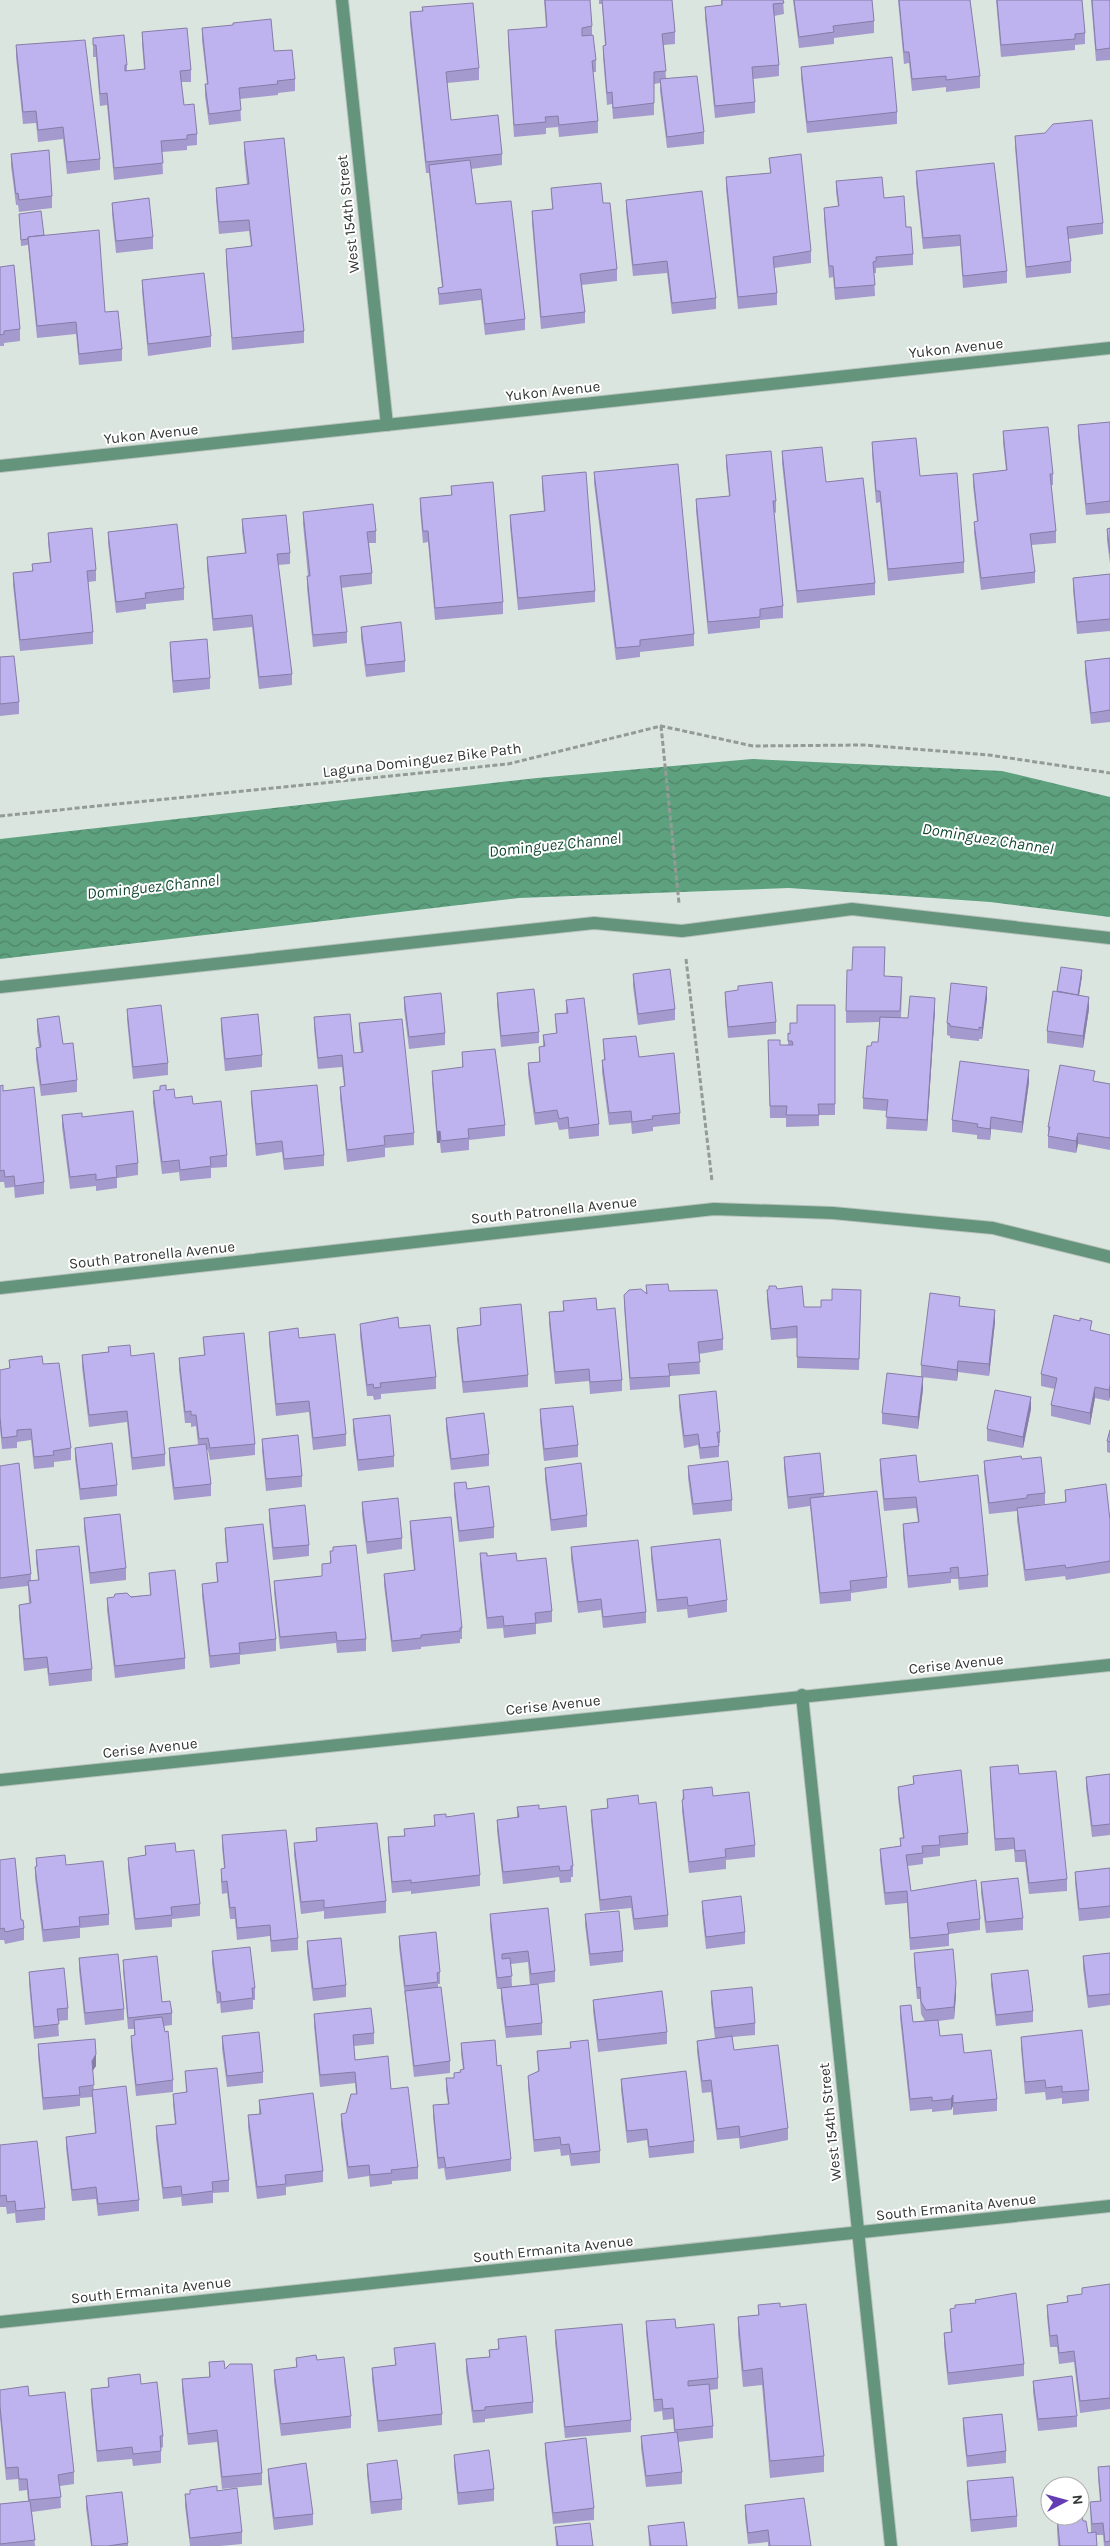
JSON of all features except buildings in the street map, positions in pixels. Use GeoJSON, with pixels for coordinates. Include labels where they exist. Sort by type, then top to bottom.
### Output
{"type":"FeatureCollection","features":[{"type":"Feature","properties":{"kind":"street","name":"West 154th Street"},"geometry":{"type":"LineString","coordinates":[[342,0],[387,425]]}},
{"type":"Feature","properties":{"kind":"street","name":"Yukon Avenue"},"geometry":{"type":"LineString","coordinates":[[0,466],[1110,348]]}},
{"type":"Feature","properties":{"kind":"street"},"geometry":{"type":"LineString","coordinates":[[0,987],[594,923],[682,928],[852,909],[1110,938]]}},
{"type":"Feature","properties":{"kind":"street","name":"South Patronella Avenue"},"geometry":{"type":"LineString","coordinates":[[0,1288],[714,1209],[833,1213],[994,1228],[1110,1257]]}},
{"type":"Feature","properties":{"kind":"street","name":"Cerise Avenue"},"geometry":{"type":"LineString","coordinates":[[0,1780],[1110,1664]]}},
{"type":"Feature","properties":{"kind":"street","name":"West 154th Street"},"geometry":{"type":"LineString","coordinates":[[802,1695],[891,2546]]}},
{"type":"Feature","properties":{"kind":"street","name":"South Ermanita Avenue"},"geometry":{"type":"LineString","coordinates":[[0,2322],[859,2234],[1110,2206]]}},
{"type":"Feature","properties":{"kind":"path","name":"Laguna Dominguez Bike Path"},"geometry":{"type":"LineString","coordinates":[[0,816],[508,764],[661,726],[753,746],[864,745],[989,755],[1110,772]]}},
{"type":"Feature","properties":{"kind":"path"},"geometry":{"type":"LineString","coordinates":[[661,726],[714,1209]]}},
{"type":"Feature","properties":{"kind":"water","name":"Dominguez Channel"},"geometry":{"type":"Polygon","coordinates":[[[752,759],[1002,771],[1110,797],[1110,917],[990,902],[789,888],[519,898],[0,959],[0,839],[537,778],[752,759]]]}}]}
